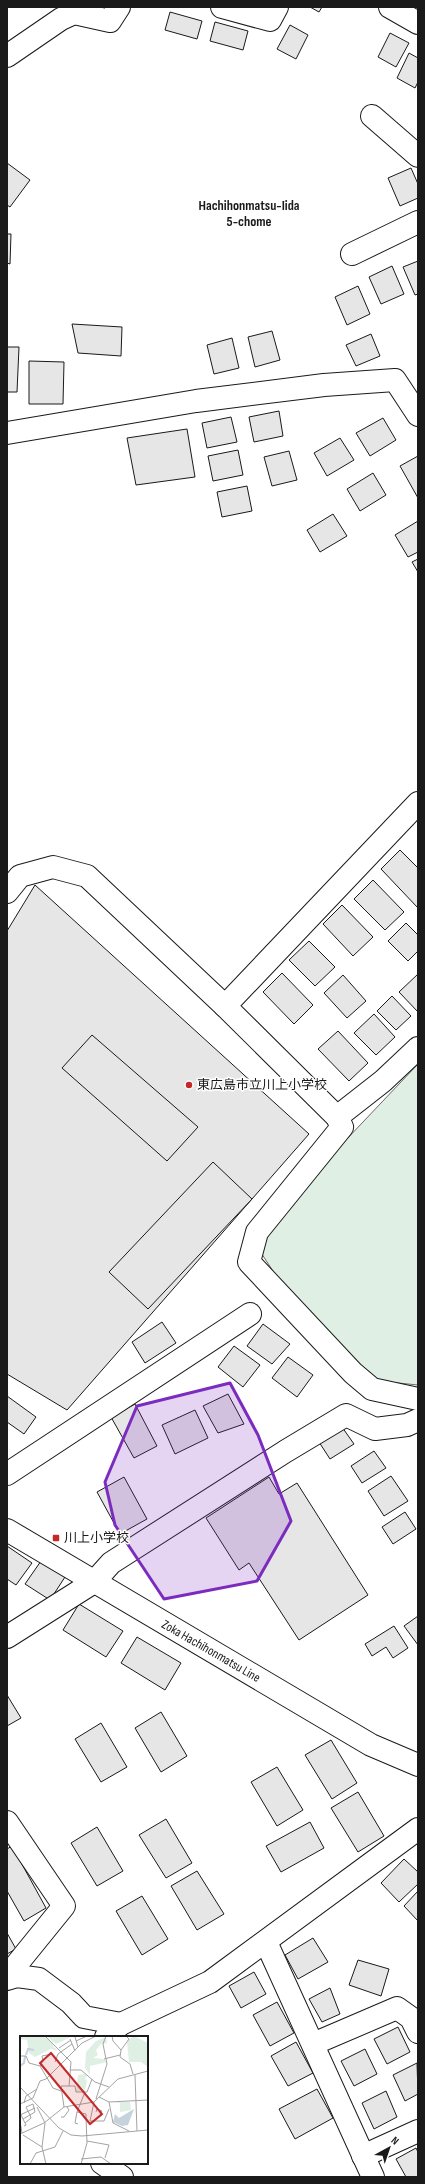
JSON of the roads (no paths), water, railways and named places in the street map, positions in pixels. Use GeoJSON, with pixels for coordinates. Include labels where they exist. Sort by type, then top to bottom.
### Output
{"type":"FeatureCollection","features":[{"type":"Feature","properties":{"kind":"street"},"geometry":{"type":"LineString","coordinates":[[7,56],[61,19],[74,13],[110,21],[119,7]]}},
{"type":"Feature","properties":{"kind":"street"},"geometry":{"type":"LineString","coordinates":[[222,7],[270,20],[277,7]]}},
{"type":"Feature","properties":{"kind":"street"},"geometry":{"type":"LineString","coordinates":[[390,7],[418,23]]}},
{"type":"Feature","properties":{"kind":"street"},"geometry":{"type":"LineString","coordinates":[[372,116],[418,156]]}},
{"type":"Feature","properties":{"kind":"street"},"geometry":{"type":"LineString","coordinates":[[352,254],[418,222]]}},
{"type":"Feature","properties":{"kind":"street"},"geometry":{"type":"LineString","coordinates":[[7,433],[196,401],[324,385],[395,380],[418,415]]}},
{"type":"Feature","properties":{"kind":"street"},"geometry":{"type":"LineString","coordinates":[[225,1006],[418,803]]}},
{"type":"Feature","properties":{"kind":"street"},"geometry":{"type":"LineString","coordinates":[[7,892],[20,876],[53,868],[87,876],[225,1006],[337,1117],[342,1127],[257,1232],[249,1262],[352,1372],[372,1389],[418,1399]]}},
{"type":"Feature","properties":{"kind":"street"},"geometry":{"type":"LineString","coordinates":[[337,1117],[383,1081],[418,1048]]}},
{"type":"Feature","properties":{"kind":"street"},"geometry":{"type":"LineString","coordinates":[[7,1474],[250,1314]]}},
{"type":"Feature","properties":{"kind":"street"},"geometry":{"type":"LineString","coordinates":[[7,1637],[94,1582],[111,1563],[286,1451],[346,1415],[375,1429],[408,1425],[418,1420]]}},
{"type":"Feature","properties":{"kind":"street","name":"Zoka Hachihonmatsu Line"},"geometry":{"type":"LineString","coordinates":[[7,1530],[371,1745],[418,1765]]}},
{"type":"Feature","properties":{"kind":"street"},"geometry":{"type":"LineString","coordinates":[[7,1822],[64,1906],[17,1964],[12,1978],[39,1979],[71,2003],[84,2017],[114,2030],[210,1982],[418,1829]]}},
{"type":"Feature","properties":{"kind":"street"},"geometry":{"type":"LineString","coordinates":[[266,1942],[373,2177]]}},
{"type":"Feature","properties":{"kind":"street"},"geometry":{"type":"LineString","coordinates":[[313,2044],[397,2008],[411,2018],[418,2032]]}},
{"type":"Feature","properties":{"kind":"street"},"geometry":{"type":"LineString","coordinates":[[363,2156],[418,2131]]}},
{"type":"Feature","properties":{"kind":"street"},"geometry":{"type":"LineString","coordinates":[[103,2164],[122,2177]]}},
{"type":"Feature","properties":{"kind":"place","name":"東広島市立川上小学校"},"geometry":{"type":"Point","coordinates":[189,1085]}},
{"type":"Feature","properties":{"kind":"place","name":"川上小学校"},"geometry":{"type":"Point","coordinates":[56,1538]}},
{"type":"Feature","properties":{"kind":"district","name":"Hachihonmatsu-Iida 5-chome"},"geometry":{"type":"Point","coordinates":[249,214]}}]}
